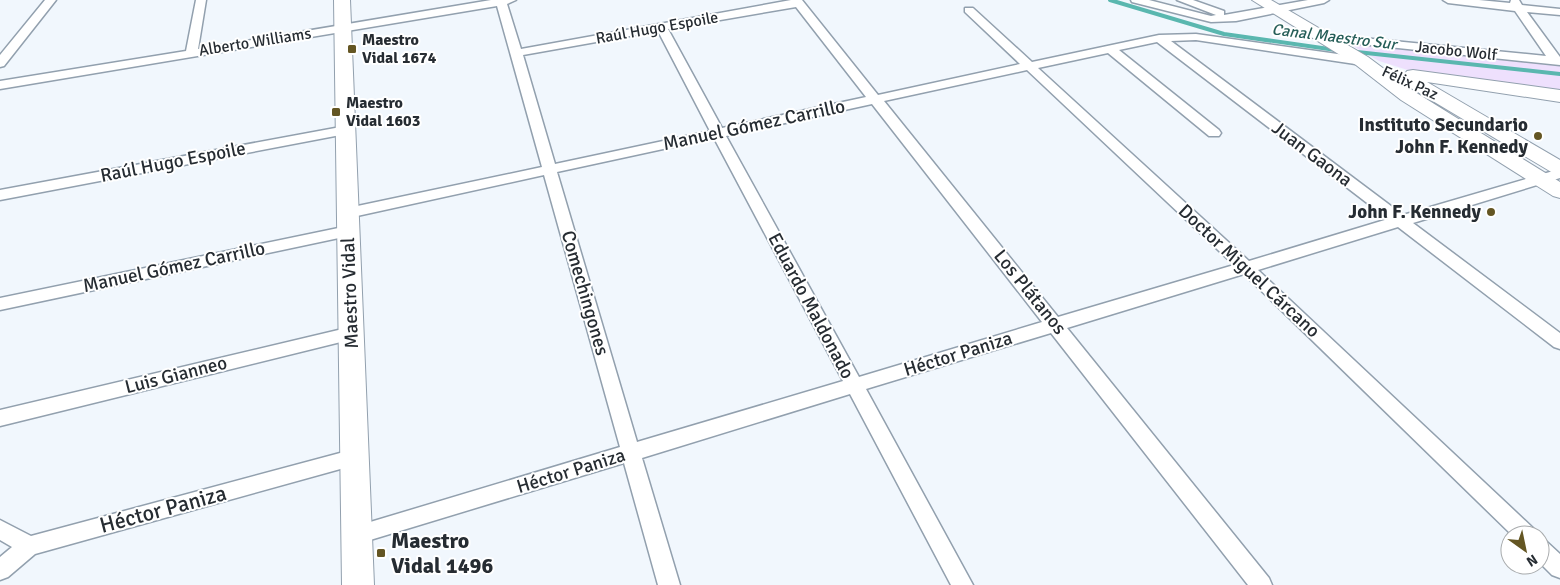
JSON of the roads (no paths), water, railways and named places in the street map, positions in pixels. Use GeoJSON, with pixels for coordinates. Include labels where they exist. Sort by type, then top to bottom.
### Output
{"type":"FeatureCollection","features":[{"type":"Feature","properties":{"kind":"main road","name":"Maestro Vidal"},"geometry":{"type":"LineString","coordinates":[[342,0],[358,585]]}},
{"type":"Feature","properties":{"kind":"main road","name":"Félix Paz"},"geometry":{"type":"LineString","coordinates":[[1260,0],[1362,61],[1408,96],[1560,191]]}},
{"type":"Feature","properties":{"kind":"main road","name":"Félix Paz"},"geometry":{"type":"LineString","coordinates":[[1362,61],[1424,88],[1560,171]]}},
{"type":"Feature","properties":{"kind":"main road"},"geometry":{"type":"LineString","coordinates":[[1401,77],[1418,76],[1560,96]]}},
{"type":"Feature","properties":{"kind":"main road"},"geometry":{"type":"LineString","coordinates":[[1424,88],[1453,86],[1560,102]]}},
{"type":"Feature","properties":{"kind":"street"},"geometry":{"type":"LineString","coordinates":[[0,63],[51,0]]}},
{"type":"Feature","properties":{"kind":"street"},"geometry":{"type":"LineString","coordinates":[[191,53],[201,0]]}},
{"type":"Feature","properties":{"kind":"street"},"geometry":{"type":"LineString","coordinates":[[1182,0],[1236,18]]}},
{"type":"Feature","properties":{"kind":"street"},"geometry":{"type":"LineString","coordinates":[[1141,1],[1202,18],[1236,18],[1324,0]]}},
{"type":"Feature","properties":{"kind":"street"},"geometry":{"type":"LineString","coordinates":[[1448,0],[1517,4],[1560,12]]}},
{"type":"Feature","properties":{"kind":"street","name":"Alberto Williams"},"geometry":{"type":"LineString","coordinates":[[0,85],[506,1]]}},
{"type":"Feature","properties":{"kind":"street","name":"Comechingones"},"geometry":{"type":"LineString","coordinates":[[506,1],[516,53],[669,585]]}},
{"type":"Feature","properties":{"kind":"street","name":"Raúl Hugo Espoile"},"geometry":{"type":"LineString","coordinates":[[516,53],[797,1]]}},
{"type":"Feature","properties":{"kind":"street","name":"Los Plátanos"},"geometry":{"type":"LineString","coordinates":[[797,1],[1261,585]]}},
{"type":"Feature","properties":{"kind":"street"},"geometry":{"type":"LineString","coordinates":[[1517,4],[1557,60]]}},
{"type":"Feature","properties":{"kind":"street","name":"Doctor Miguel Cárcano"},"geometry":{"type":"LineString","coordinates":[[969,10],[1246,268],[1516,525]]}},
{"type":"Feature","properties":{"kind":"street","name":"Eduardo Maldonado"},"geometry":{"type":"LineString","coordinates":[[661,27],[962,585]]}},
{"type":"Feature","properties":{"kind":"street","name":"Manuel Gómez Carrillo"},"geometry":{"type":"LineString","coordinates":[[0,304],[348,222],[550,169],[1160,38],[1196,36],[1362,61]]}},
{"type":"Feature","properties":{"kind":"street","name":"Jacobo Wolf"},"geometry":{"type":"LineString","coordinates":[[1322,37],[1557,60]]}},
{"type":"Feature","properties":{"kind":"street","name":"Juan Gaona"},"geometry":{"type":"LineString","coordinates":[[1160,38],[1560,342]]}},
{"type":"Feature","properties":{"kind":"street"},"geometry":{"type":"LineString","coordinates":[[1109,48],[1214,133]]}},
{"type":"Feature","properties":{"kind":"street","name":"Raúl Hugo Espoile"},"geometry":{"type":"LineString","coordinates":[[0,195],[346,130]]}},
{"type":"Feature","properties":{"kind":"street","name":"Héctor Paniza"},"geometry":{"type":"LineString","coordinates":[[357,535],[1541,179],[1560,171]]}},
{"type":"Feature","properties":{"kind":"street","name":"Luis Gianneo"},"geometry":{"type":"LineString","coordinates":[[0,418],[351,333]]}},
{"type":"Feature","properties":{"kind":"street","name":"Héctor Paniza"},"geometry":{"type":"LineString","coordinates":[[0,570],[29,546],[355,457]]}},
{"type":"Feature","properties":{"kind":"street"},"geometry":{"type":"LineString","coordinates":[[0,529],[29,546]]}},
{"type":"Feature","properties":{"kind":"street"},"geometry":{"type":"LineString","coordinates":[[1550,558],[1560,568]]}},
{"type":"Feature","properties":{"kind":"waterway","name":"Canal Maestro Sur"},"geometry":{"type":"LineString","coordinates":[[1110,0],[1224,34],[1336,50]]}},
{"type":"Feature","properties":{"kind":"waterway","name":"Canal Maestro Sur"},"geometry":{"type":"LineString","coordinates":[[1357,52],[1560,74]]}},
{"type":"Feature","properties":{"kind":"place","name":"Maestro Vidal 1674"},"geometry":{"type":"Point","coordinates":[352,49]}},
{"type":"Feature","properties":{"kind":"place","name":"Maestro Vidal 1603"},"geometry":{"type":"Point","coordinates":[336,112]}},
{"type":"Feature","properties":{"kind":"place","name":"Instituto Secundario John F. Kennedy"},"geometry":{"type":"Point","coordinates":[1538,136]}},
{"type":"Feature","properties":{"kind":"place","name":"John F. Kennedy"},"geometry":{"type":"Point","coordinates":[1491,212]}},
{"type":"Feature","properties":{"kind":"place","name":"Maestro Vidal 1496"},"geometry":{"type":"Point","coordinates":[381,553]}}]}
